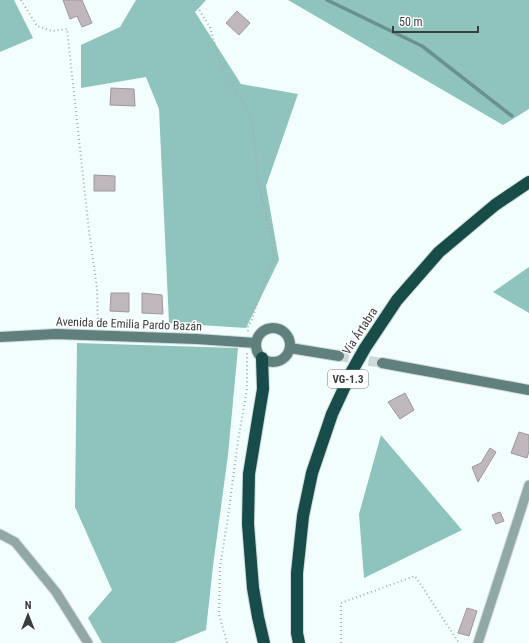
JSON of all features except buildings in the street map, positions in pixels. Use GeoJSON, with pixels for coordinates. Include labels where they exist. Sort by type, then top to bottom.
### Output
{"type":"FeatureCollection","features":[{"type":"Feature","properties":{"kind":"highway","name":"Vía Ártabra"},"geometry":{"type":"LineString","coordinates":[[299,643],[297,633],[297,573],[303,516],[312,473],[332,414],[352,371],[365,348],[397,300],[439,252],[495,205],[529,182]]}},
{"type":"Feature","properties":{"kind":"highway"},"geometry":{"type":"LineString","coordinates":[[262,358],[263,389],[250,474],[248,524],[253,588],[264,643]]}},
{"type":"Feature","properties":{"kind":"street"},"geometry":{"type":"LineString","coordinates":[[276,328],[285,333],[288,337],[290,348],[284,358],[273,362],[262,358],[252,343],[265,330],[276,328]]}},
{"type":"Feature","properties":{"kind":"street","name":"Avenida de Emilia Pardo Bazán"},"geometry":{"type":"LineString","coordinates":[[0,337],[56,334],[197,339],[252,343]]}},
{"type":"Feature","properties":{"kind":"street"},"geometry":{"type":"LineString","coordinates":[[290,348],[339,356]]}},
{"type":"Feature","properties":{"kind":"street"},"geometry":{"type":"LineString","coordinates":[[382,363],[529,390]]}},
{"type":"Feature","properties":{"kind":"street"},"geometry":{"type":"LineString","coordinates":[[478,643],[529,485]]}},
{"type":"Feature","properties":{"kind":"street"},"geometry":{"type":"LineString","coordinates":[[0,534],[15,542],[56,592],[88,643]]}},
{"type":"Feature","properties":{"kind":"path"},"geometry":{"type":"LineString","coordinates":[[21,0],[37,26],[52,31],[67,29],[89,231],[97,288],[98,336]]}},
{"type":"Feature","properties":{"kind":"path"},"geometry":{"type":"LineString","coordinates":[[193,0],[210,27],[223,72],[241,98],[252,123],[257,176],[271,235],[274,257],[252,320],[248,327],[252,343],[247,389],[220,567],[219,614],[227,643]]}},
{"type":"Feature","properties":{"kind":"path"},"geometry":{"type":"LineString","coordinates":[[341,643],[341,603],[415,576],[459,643]]}},
{"type":"Feature","properties":{"kind":"shaded area"},"geometry":{"type":"Polygon","coordinates":[[[0,0],[14,0],[33,38],[0,52],[0,0]]]}},
{"type":"Feature","properties":{"kind":"shaded area"},"geometry":{"type":"Polygon","coordinates":[[[136,0],[206,0],[195,12],[241,84],[298,94],[266,186],[279,260],[246,328],[169,323],[159,109],[146,77],[81,88],[81,45],[120,27],[136,0]]]}},
{"type":"Feature","properties":{"kind":"shaded area"},"geometry":{"type":"Polygon","coordinates":[[[288,0],[529,0],[529,109],[503,125],[288,0]]]}},
{"type":"Feature","properties":{"kind":"shaded area"},"geometry":{"type":"Polygon","coordinates":[[[529,267],[529,313],[493,292],[529,267]]]}},
{"type":"Feature","properties":{"kind":"shaded area"},"geometry":{"type":"Polygon","coordinates":[[[77,343],[238,348],[228,455],[206,630],[174,643],[102,643],[88,618],[112,590],[75,507],[77,343]]]}},
{"type":"Feature","properties":{"kind":"shaded area"},"geometry":{"type":"Polygon","coordinates":[[[381,435],[462,530],[364,578],[359,514],[381,435]]]}},
{"type":"Feature","properties":{"kind":"waterway"},"geometry":{"type":"LineString","coordinates":[[327,0],[422,46],[512,116]]}},
{"type":"Feature","properties":{"kind":"tunnel"},"geometry":{"type":"LineString","coordinates":[[339,356],[382,363]]}}]}
